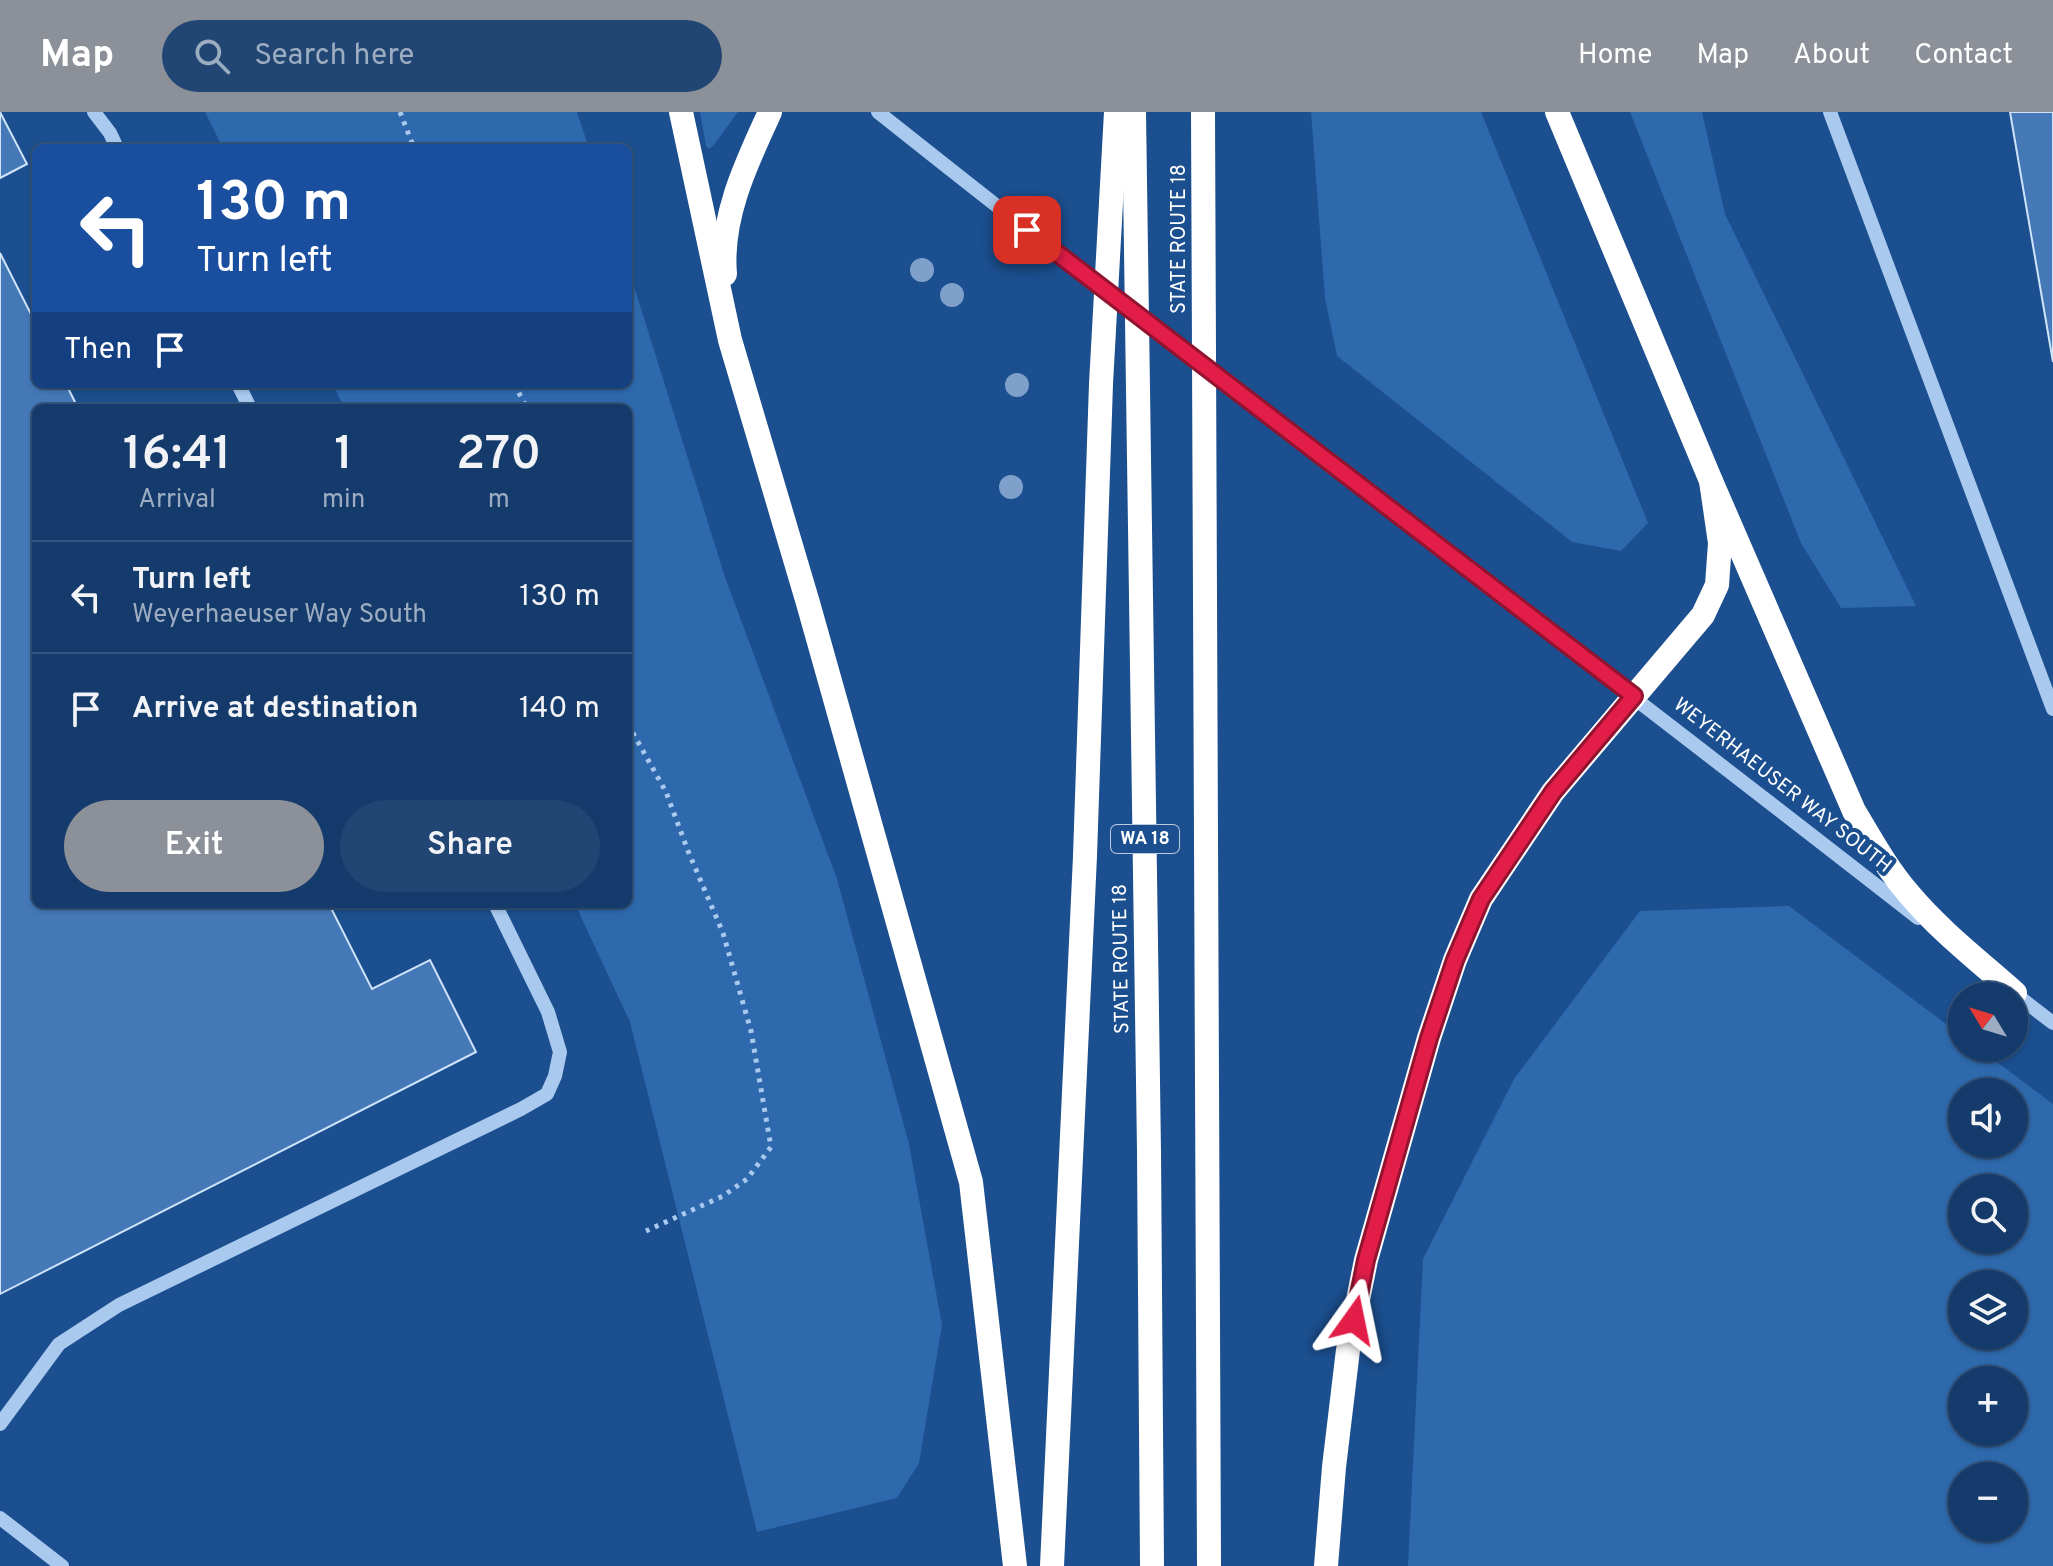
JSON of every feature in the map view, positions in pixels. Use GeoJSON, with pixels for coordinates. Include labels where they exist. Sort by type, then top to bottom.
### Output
{"type":"FeatureCollection","features":[{"type":"Feature","properties":{"kind":"highway"},"geometry":{"type":"LineString","coordinates":[[681,112],[730,340],[808,603],[971,1182],[1015,1566]]}},
{"type":"Feature","properties":{"kind":"highway"},"geometry":{"type":"LineString","coordinates":[[730,340],[724,261],[728,227],[740,182],[770,112]]}},
{"type":"Feature","properties":{"kind":"highway"},"geometry":{"type":"LineString","coordinates":[[1052,1566],[1084,872],[1101,384],[1116,112]]}},
{"type":"Feature","properties":{"kind":"highway","name":"STATE ROUTE 18"},"geometry":{"type":"LineString","coordinates":[[1134,112],[1152,1566]]}},
{"type":"Feature","properties":{"kind":"highway","name":"STATE ROUTE 18"},"geometry":{"type":"LineString","coordinates":[[1203,112],[1209,1566]]}},
{"type":"Feature","properties":{"kind":"highway"},"geometry":{"type":"LineString","coordinates":[[1557,112],[1711,481],[1854,811],[1909,894],[1941,928],[2002,982]]}},
{"type":"Feature","properties":{"kind":"highway"},"geometry":{"type":"LineString","coordinates":[[1326,1566],[1348,1350],[1366,1260],[1429,1038],[1455,960],[1481,899],[1545,804],[1703,615],[1717,585],[1720,543],[1711,481]]}},
{"type":"Feature","properties":{"kind":"street"},"geometry":{"type":"LineString","coordinates":[[94,112],[115,144]]}},
{"type":"Feature","properties":{"kind":"street","name":"WEYERHAEUSER WAY SOUTH"},"geometry":{"type":"LineString","coordinates":[[878,112],[2001,982]]}},
{"type":"Feature","properties":{"kind":"street"},"geometry":{"type":"LineString","coordinates":[[1830,112],[2053,709]]}},
{"type":"Feature","properties":{"kind":"street"},"geometry":{"type":"LineString","coordinates":[[0,1424],[59,1344],[119,1305],[547,1094],[560,1052],[548,1012],[497,908]]}},
{"type":"Feature","properties":{"kind":"street","name":"WEYERHAEUSER WAY SOUTH"},"geometry":{"type":"LineString","coordinates":[[2028,1003],[2053,1023]]}},
{"type":"Feature","properties":{"kind":"street"},"geometry":{"type":"LineString","coordinates":[[0,1518],[62,1566]]}},
{"type":"Feature","properties":{"kind":"path"},"geometry":{"type":"LineString","coordinates":[[400,112],[412,144]]}},
{"type":"Feature","properties":{"kind":"path"},"geometry":{"type":"LineString","coordinates":[[632,731],[666,792],[723,933],[751,1031],[771,1147],[747,1179],[723,1196],[646,1231]]}},
{"type":"Feature","properties":{"kind":"shaded area"},"geometry":{"type":"Polygon","coordinates":[[[205,112],[577,112],[588,144],[221,144],[205,112]]]}},
{"type":"Feature","properties":{"kind":"shaded area"},"geometry":{"type":"Polygon","coordinates":[[[700,112],[738,112],[709,149],[706,146],[700,112]]]}},
{"type":"Feature","properties":{"kind":"shaded area"},"geometry":{"type":"Polygon","coordinates":[[[1311,112],[1481,112],[1648,523],[1621,551],[1572,542],[1337,356],[1325,298],[1311,112]]]}},
{"type":"Feature","properties":{"kind":"shaded area"},"geometry":{"type":"Polygon","coordinates":[[[1630,112],[1702,112],[1725,214],[1916,606],[1841,608],[1801,543],[1630,112]]]}},
{"type":"Feature","properties":{"kind":"shaded area"},"geometry":{"type":"Polygon","coordinates":[[[632,280],[725,577],[837,879],[909,1144],[942,1325],[919,1463],[897,1498],[757,1532],[630,1022],[577,908],[632,908],[632,404],[342,404],[335,388],[632,388],[632,280]]]}},
{"type":"Feature","properties":{"kind":"shaded area"},"geometry":{"type":"Polygon","coordinates":[[[1789,906],[1948,1025],[1948,1062],[1997,1062],[2018,1078],[1948,1078],[1948,1158],[2028,1158],[2028,1085],[2053,1104],[2053,1566],[1408,1566],[1423,1259],[1514,1079],[1640,911],[1789,906]]]}},
{"type":"Feature","properties":{"kind":"building"},"geometry":{"type":"Polygon","coordinates":[[[0,112],[27,164],[0,178],[0,112]]]}},
{"type":"Feature","properties":{"kind":"building"},"geometry":{"type":"Polygon","coordinates":[[[2010,112],[2053,112],[2053,362],[2010,112]]]}},
{"type":"Feature","properties":{"kind":"building"},"geometry":{"type":"Polygon","coordinates":[[[0,253],[32,316],[32,388],[68,388],[76,404],[32,404],[32,908],[331,908],[372,989],[430,960],[476,1052],[0,1294],[0,253]]]}},
{"type":"Feature","properties":{"kind":"route"},"geometry":{"type":"LineString","coordinates":[[1027,230],[1634,696],[1553,792],[1481,899],[1455,960],[1429,1038],[1366,1260],[1354,1320]]}}]}
